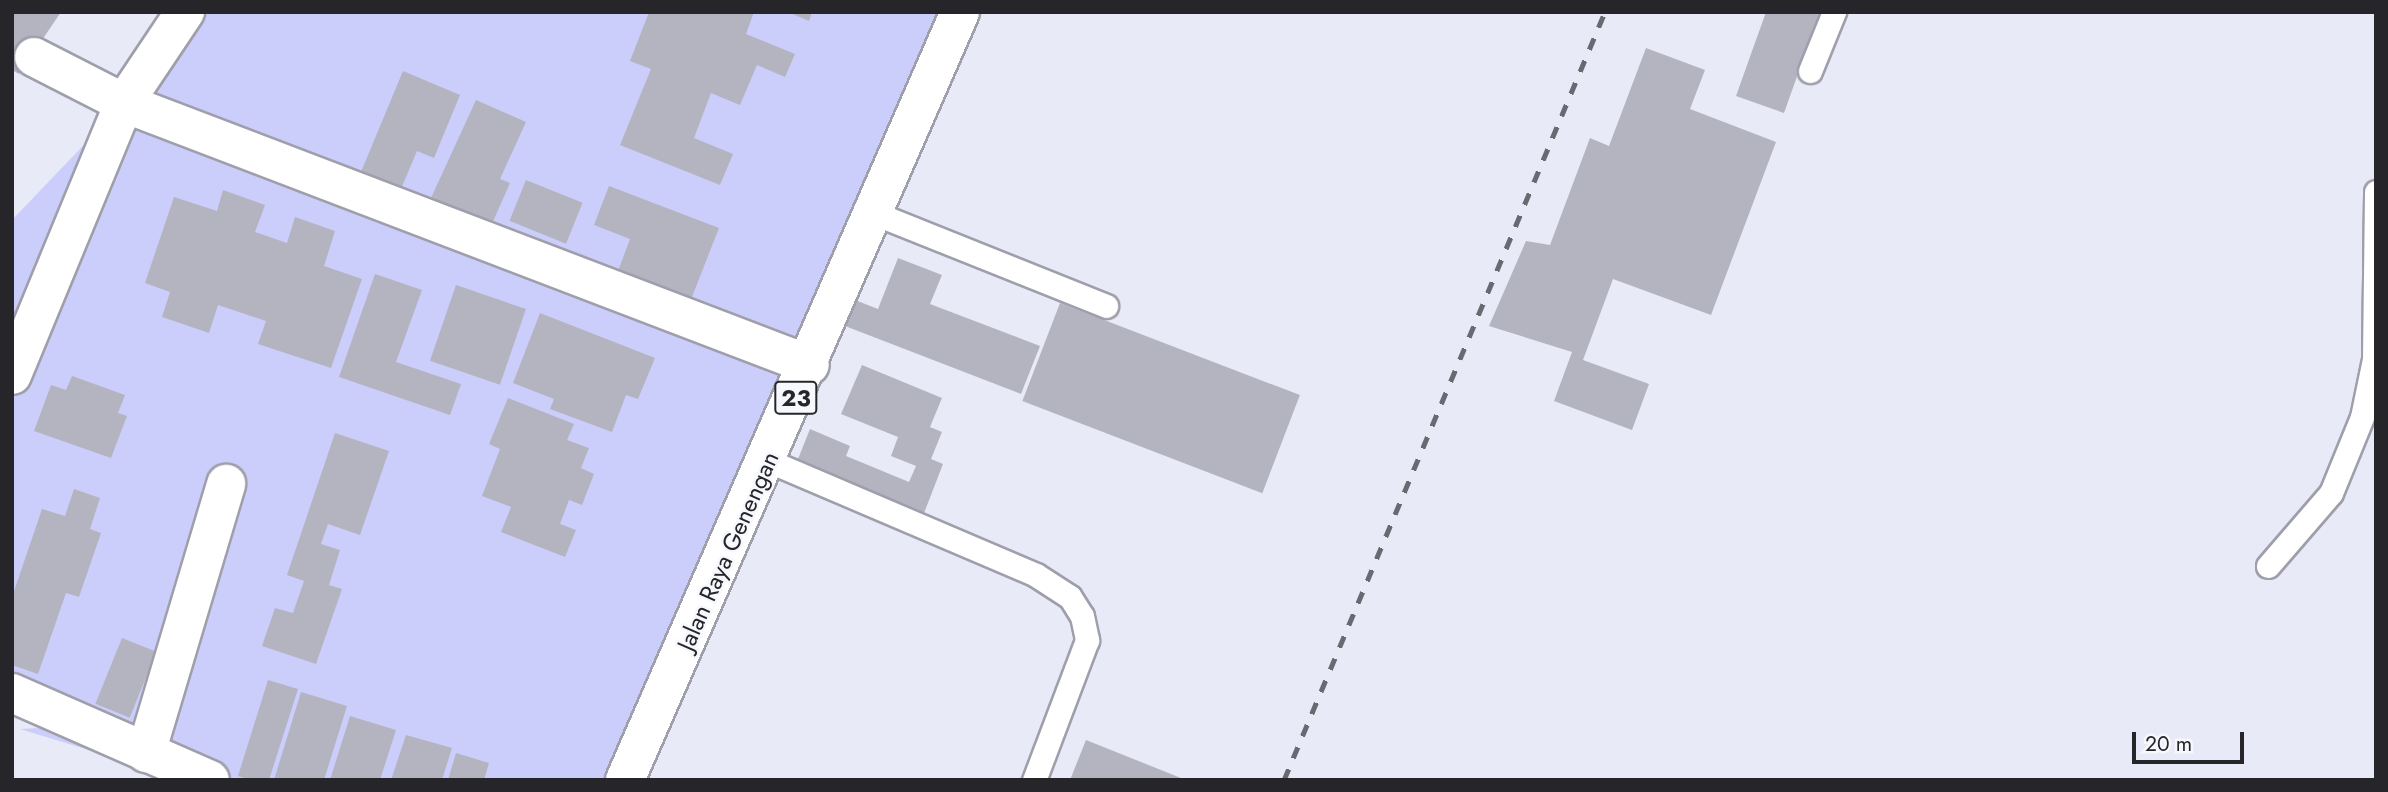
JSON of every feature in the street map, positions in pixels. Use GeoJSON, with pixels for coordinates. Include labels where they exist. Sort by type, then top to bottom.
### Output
{"type":"FeatureCollection","features":[{"type":"Feature","properties":{"kind":"main road"},"geometry":{"type":"LineString","coordinates":[[12,375],[124,103],[185,12]]}},
{"type":"Feature","properties":{"kind":"main road","name":"Jalan Raya Genengan"},"geometry":{"type":"LineString","coordinates":[[625,780],[769,461],[960,12]]}},
{"type":"Feature","properties":{"kind":"main road"},"geometry":{"type":"LineString","coordinates":[[34,57],[124,103],[810,365]]}},
{"type":"Feature","properties":{"kind":"main road"},"geometry":{"type":"LineString","coordinates":[[146,753],[226,484]]}},
{"type":"Feature","properties":{"kind":"main road"},"geometry":{"type":"LineString","coordinates":[[12,693],[210,780]]}},
{"type":"Feature","properties":{"kind":"lane"},"geometry":{"type":"LineString","coordinates":[[1810,71],[1834,12]]}},
{"type":"Feature","properties":{"kind":"lane"},"geometry":{"type":"LineString","coordinates":[[2268,566],[2331,494],[2362,417],[2374,359],[2376,192]]}},
{"type":"Feature","properties":{"kind":"lane"},"geometry":{"type":"LineString","coordinates":[[874,213],[929,238],[1106,306]]}},
{"type":"Feature","properties":{"kind":"lane"},"geometry":{"type":"LineString","coordinates":[[769,461],[830,484],[1036,575],[1070,597],[1083,616],[1087,640],[1034,780]]}},
{"type":"Feature","properties":{"kind":"shaded area"},"geometry":{"type":"Polygon","coordinates":[[[185,12],[960,12],[625,780],[187,780],[20,729],[80,726],[12,695],[12,220],[124,103],[185,12]]]}},
{"type":"Feature","properties":{"kind":"building"},"geometry":{"type":"Polygon","coordinates":[[[12,12],[61,12],[19,74],[12,70],[12,12]]]}},
{"type":"Feature","properties":{"kind":"building"},"geometry":{"type":"Polygon","coordinates":[[[649,12],[754,12],[746,34],[795,54],[785,77],[757,65],[740,105],[711,93],[694,138],[733,154],[720,185],[620,145],[651,69],[630,61],[649,12]]]}},
{"type":"Feature","properties":{"kind":"building"},"geometry":{"type":"Polygon","coordinates":[[[788,12],[812,12],[809,21],[788,12]]]}},
{"type":"Feature","properties":{"kind":"building"},"geometry":{"type":"Polygon","coordinates":[[[1766,12],[1820,12],[1784,113],[1736,96],[1766,12]]]}},
{"type":"Feature","properties":{"kind":"building"},"geometry":{"type":"Polygon","coordinates":[[[1646,48],[1705,70],[1690,109],[1776,142],[1711,315],[1613,279],[1583,360],[1649,384],[1632,430],[1554,401],[1572,352],[1489,326],[1526,241],[1550,245],[1590,138],[1609,146],[1646,48]]]}},
{"type":"Feature","properties":{"kind":"building"},"geometry":{"type":"Polygon","coordinates":[[[403,71],[460,95],[434,158],[417,151],[398,196],[358,179],[403,71]]]}},
{"type":"Feature","properties":{"kind":"building"},"geometry":{"type":"Polygon","coordinates":[[[476,100],[526,122],[500,179],[510,183],[491,226],[438,215],[443,203],[431,198],[476,100]]]}},
{"type":"Feature","properties":{"kind":"building"},"geometry":{"type":"Polygon","coordinates":[[[526,180],[583,203],[566,244],[510,221],[526,180]]]}},
{"type":"Feature","properties":{"kind":"building"},"geometry":{"type":"Polygon","coordinates":[[[609,186],[719,228],[690,302],[617,274],[630,239],[594,225],[609,186]]]}},
{"type":"Feature","properties":{"kind":"building"},"geometry":{"type":"Polygon","coordinates":[[[223,190],[265,205],[255,232],[287,243],[295,217],[335,231],[324,266],[362,279],[331,368],[258,344],[266,321],[218,305],[209,333],[162,317],[170,292],[145,283],[174,197],[217,211],[223,190]]]}},
{"type":"Feature","properties":{"kind":"building"},"geometry":{"type":"Polygon","coordinates":[[[898,258],[942,275],[930,304],[1040,346],[1021,394],[845,326],[855,300],[878,309],[898,258]]]}},
{"type":"Feature","properties":{"kind":"building"},"geometry":{"type":"Polygon","coordinates":[[[375,274],[422,290],[396,362],[461,384],[450,415],[339,377],[375,274]]]}},
{"type":"Feature","properties":{"kind":"building"},"geometry":{"type":"Polygon","coordinates":[[[456,285],[526,309],[500,385],[430,361],[456,285]]]}},
{"type":"Feature","properties":{"kind":"building"},"geometry":{"type":"Polygon","coordinates":[[[1060,303],[1300,395],[1262,493],[1022,401],[1060,303]]]}},
{"type":"Feature","properties":{"kind":"building"},"geometry":{"type":"Polygon","coordinates":[[[540,313],[655,358],[638,399],[626,395],[612,432],[550,409],[554,399],[513,383],[540,313]]]}},
{"type":"Feature","properties":{"kind":"building"},"geometry":{"type":"Polygon","coordinates":[[[862,365],[942,398],[930,427],[942,432],[931,459],[943,464],[921,521],[794,469],[810,429],[850,446],[846,456],[909,482],[916,466],[891,456],[898,437],[841,414],[862,365]]]}},
{"type":"Feature","properties":{"kind":"building"},"geometry":{"type":"Polygon","coordinates":[[[72,376],[125,395],[118,413],[127,416],[111,458],[34,431],[51,385],[66,390],[72,376]]]}},
{"type":"Feature","properties":{"kind":"building"},"geometry":{"type":"Polygon","coordinates":[[[508,398],[574,424],[567,440],[589,448],[581,468],[594,474],[582,505],[569,500],[560,524],[576,530],[565,557],[501,532],[511,507],[482,496],[500,449],[489,444],[508,398]]]}},
{"type":"Feature","properties":{"kind":"building"},"geometry":{"type":"Polygon","coordinates":[[[335,433],[389,451],[360,535],[328,524],[321,544],[340,550],[329,585],[342,589],[316,664],[262,646],[275,608],[293,613],[304,581],[287,575],[335,433]]]}},
{"type":"Feature","properties":{"kind":"building"},"geometry":{"type":"Polygon","coordinates":[[[74,489],[100,498],[90,529],[101,533],[79,597],[66,593],[38,674],[12,665],[12,597],[42,509],[65,516],[74,489]]]}},
{"type":"Feature","properties":{"kind":"building"},"geometry":{"type":"Polygon","coordinates":[[[122,638],[156,652],[130,718],[95,704],[122,638]]]}},
{"type":"Feature","properties":{"kind":"building"},"geometry":{"type":"Polygon","coordinates":[[[268,680],[298,689],[269,780],[251,780],[238,776],[268,680]]]}},
{"type":"Feature","properties":{"kind":"building"},"geometry":{"type":"Polygon","coordinates":[[[301,692],[347,706],[324,780],[274,780],[301,692]]]}},
{"type":"Feature","properties":{"kind":"building"},"geometry":{"type":"Polygon","coordinates":[[[350,716],[396,730],[380,780],[330,780],[350,716]]]}},
{"type":"Feature","properties":{"kind":"building"},"geometry":{"type":"Polygon","coordinates":[[[406,735],[452,748],[442,780],[391,780],[406,735]]]}},
{"type":"Feature","properties":{"kind":"building"},"geometry":{"type":"Polygon","coordinates":[[[1086,740],[1186,780],[1070,780],[1086,740]]]}},
{"type":"Feature","properties":{"kind":"building"},"geometry":{"type":"Polygon","coordinates":[[[456,753],[489,763],[484,780],[448,780],[456,753]]]}},
{"type":"Feature","properties":{"kind":"railway"},"geometry":{"type":"LineString","coordinates":[[1284,780],[1605,12]]}}]}
